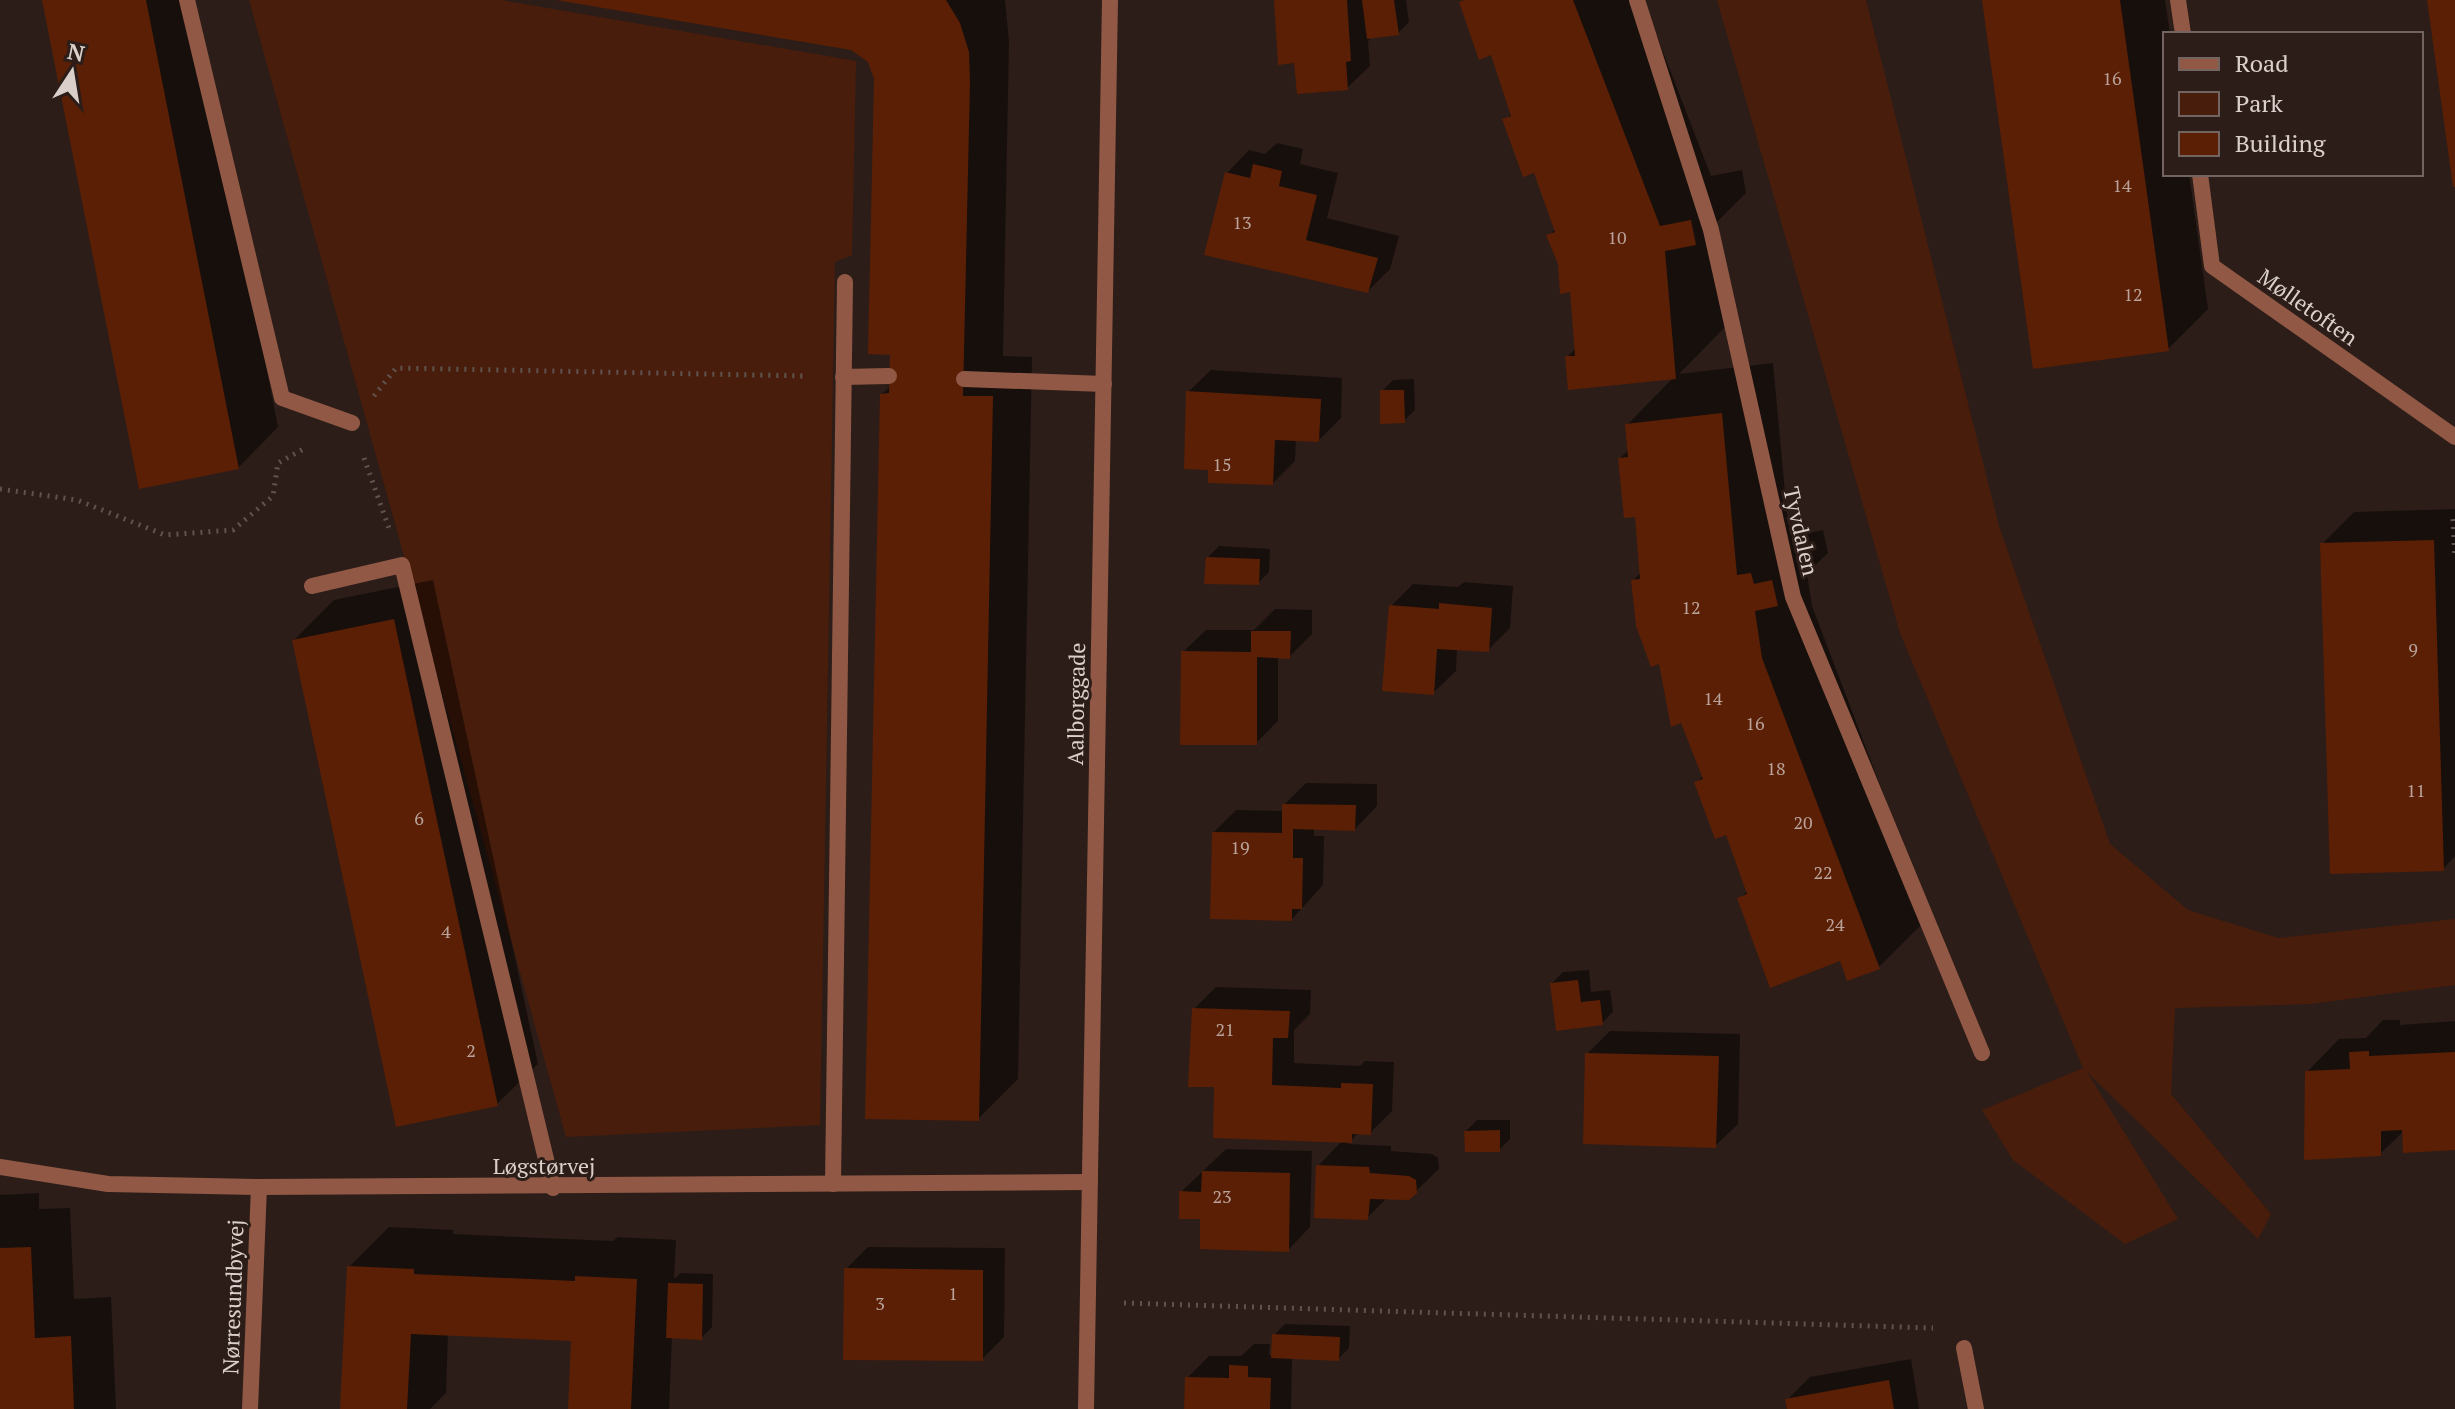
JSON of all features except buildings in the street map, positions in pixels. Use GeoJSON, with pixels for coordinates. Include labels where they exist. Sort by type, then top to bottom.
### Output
{"type":"FeatureCollection","features":[{"type":"Feature","properties":{"kind":"street"},"geometry":{"type":"LineString","coordinates":[[187,0],[282,398],[352,423]]}},
{"type":"Feature","properties":{"kind":"street","name":"Aalborggade"},"geometry":{"type":"LineString","coordinates":[[1086,1409],[1110,0]]}},
{"type":"Feature","properties":{"kind":"street","name":"Tyvdalen"},"geometry":{"type":"LineString","coordinates":[[1637,0],[1711,230],[1793,597],[1982,1053]]}},
{"type":"Feature","properties":{"kind":"street"},"geometry":{"type":"LineString","coordinates":[[2178,0],[2183,32]]}},
{"type":"Feature","properties":{"kind":"street","name":"Mølletoften"},"geometry":{"type":"LineString","coordinates":[[2200,176],[2212,266],[2455,437]]}},
{"type":"Feature","properties":{"kind":"street"},"geometry":{"type":"LineString","coordinates":[[833,1184],[845,282]]}},
{"type":"Feature","properties":{"kind":"street"},"geometry":{"type":"LineString","coordinates":[[843,377],[889,376]]}},
{"type":"Feature","properties":{"kind":"street"},"geometry":{"type":"LineString","coordinates":[[964,379],[1104,384]]}},
{"type":"Feature","properties":{"kind":"street"},"geometry":{"type":"LineString","coordinates":[[312,586],[402,565],[553,1188]]}},
{"type":"Feature","properties":{"kind":"street","name":"Løgstørvej"},"geometry":{"type":"LineString","coordinates":[[0,1167],[108,1184],[259,1187],[553,1188],[1090,1182]]}},
{"type":"Feature","properties":{"kind":"street","name":"Nørresundbyvej"},"geometry":{"type":"LineString","coordinates":[[250,1409],[259,1187]]}},
{"type":"Feature","properties":{"kind":"street"},"geometry":{"type":"LineString","coordinates":[[1964,1348],[1976,1409]]}},
{"type":"Feature","properties":{"kind":"path"},"geometry":{"type":"LineString","coordinates":[[0,489],[77,500],[165,535],[233,530],[273,496],[278,463],[352,423],[396,368],[843,377]]}},
{"type":"Feature","properties":{"kind":"path"},"geometry":{"type":"LineString","coordinates":[[352,423],[402,565]]}},
{"type":"Feature","properties":{"kind":"path"},"geometry":{"type":"LineString","coordinates":[[2453,519],[2455,558]]}},
{"type":"Feature","properties":{"kind":"path"},"geometry":{"type":"LineString","coordinates":[[1088,1302],[1932,1328],[1964,1348]]}},
{"type":"Feature","properties":{"kind":"green space"},"geometry":{"type":"Polygon","coordinates":[[[249,0],[501,0],[856,61],[852,255],[835,262],[820,1125],[566,1137],[249,0]]]}},
{"type":"Feature","properties":{"kind":"green space"},"geometry":{"type":"Polygon","coordinates":[[[1717,0],[1866,0],[1999,526],[2110,844],[2188,910],[2278,938],[2455,919],[2455,985],[2310,1004],[2175,1008],[2171,1094],[2271,1214],[2258,1239],[2087,1072],[2178,1219],[2125,1244],[2013,1160],[1982,1110],[2083,1068],[1900,633],[1717,0]]]}}]}
